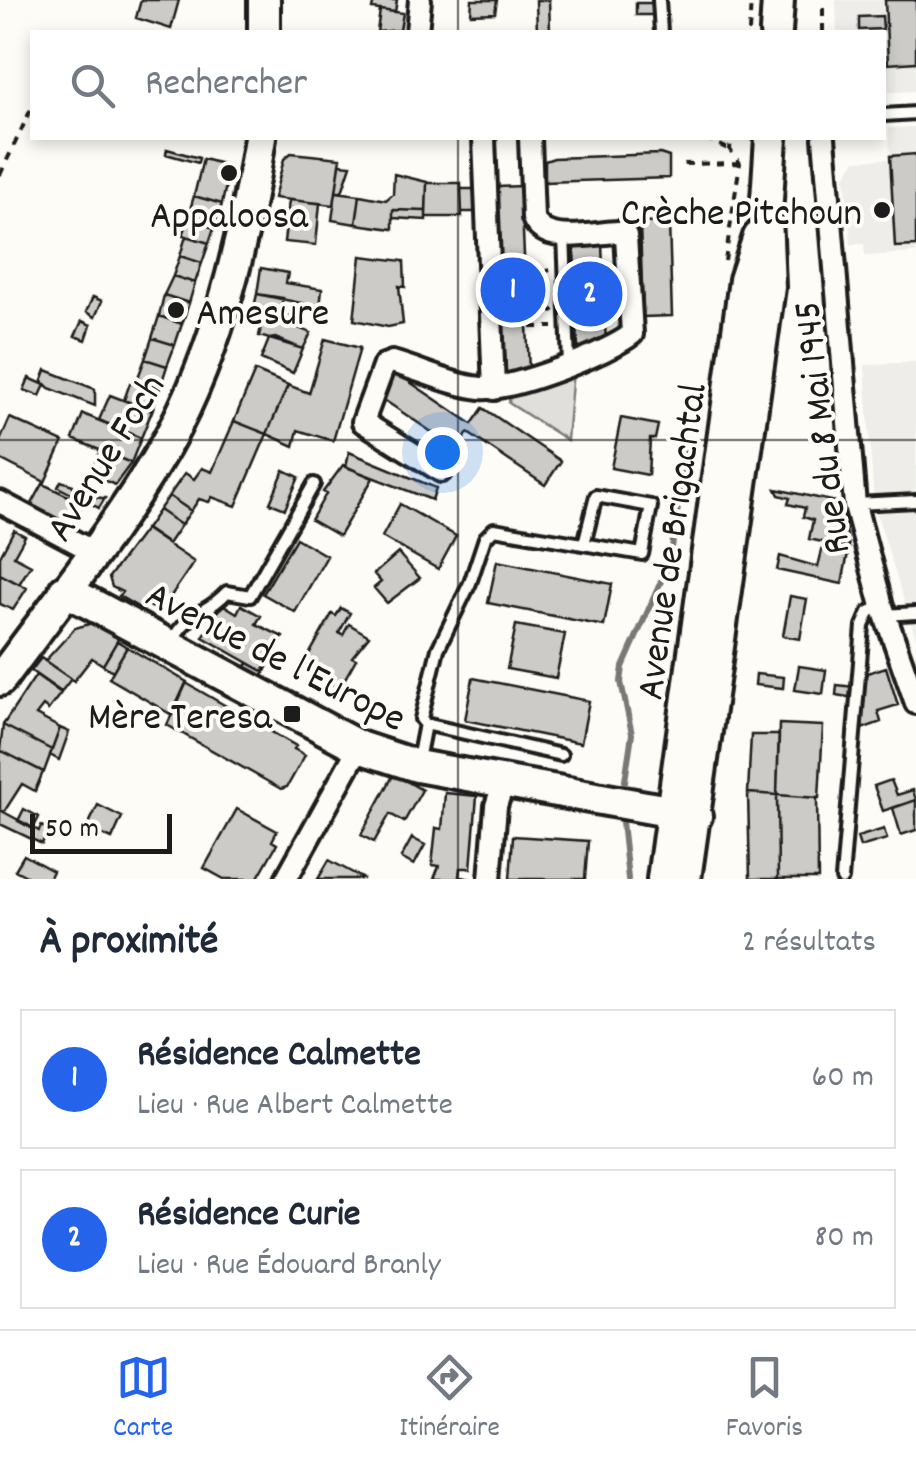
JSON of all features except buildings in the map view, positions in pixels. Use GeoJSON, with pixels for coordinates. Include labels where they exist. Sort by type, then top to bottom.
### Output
{"type":"FeatureCollection","features":[{"type":"Feature","properties":{"kind":"street"},"geometry":{"type":"LineString","coordinates":[[264,0],[264,30]]}},
{"type":"Feature","properties":{"kind":"street"},"geometry":{"type":"LineString","coordinates":[[417,30],[416,2],[420,0]]}},
{"type":"Feature","properties":{"kind":"street"},"geometry":{"type":"LineString","coordinates":[[776,30],[778,0]]}},
{"type":"Feature","properties":{"kind":"street","name":"Avenue Foch"},"geometry":{"type":"LineString","coordinates":[[0,680],[156,462],[202,366],[238,243],[260,140]]}},
{"type":"Feature","properties":{"kind":"street"},"geometry":{"type":"LineString","coordinates":[[484,140],[494,389]]}},
{"type":"Feature","properties":{"kind":"street"},"geometry":{"type":"LineString","coordinates":[[440,471],[363,422],[380,370],[392,362],[462,384],[494,389],[570,364],[630,337],[634,328],[626,236],[618,232],[548,235],[535,224],[530,140]]}},
{"type":"Feature","properties":{"kind":"street","name":"Rue du 8 Mai 1945"},"geometry":{"type":"LineString","coordinates":[[824,140],[855,504],[883,611],[916,703]]}},
{"type":"Feature","properties":{"kind":"street","name":"Avenue de Brigachtal"},"geometry":{"type":"LineString","coordinates":[[664,879],[745,280],[766,216],[760,154]]}},
{"type":"Feature","properties":{"kind":"street"},"geometry":{"type":"LineString","coordinates":[[0,502],[94,552]]}},
{"type":"Feature","properties":{"kind":"street","name":"Avenue de l'Europe"},"geometry":{"type":"LineString","coordinates":[[66,590],[360,747],[417,766],[671,812]]}},
{"type":"Feature","properties":{"kind":"street"},"geometry":{"type":"LineString","coordinates":[[286,879],[360,747]]}},
{"type":"Feature","properties":{"kind":"street"},"geometry":{"type":"LineString","coordinates":[[490,879],[496,806],[504,781]]}},
{"type":"Feature","properties":{"kind":"street","name":"Avenue de Brigachtal"},"geometry":{"type":"LineString","coordinates":[[671,812],[685,879]]}},
{"type":"Feature","properties":{"kind":"lane"},"geometry":{"type":"LineString","coordinates":[[659,0],[661,30]]}},
{"type":"Feature","properties":{"kind":"lane"},"geometry":{"type":"LineString","coordinates":[[886,114],[916,113]]}},
{"type":"Feature","properties":{"kind":"lane"},"geometry":{"type":"LineString","coordinates":[[564,235],[570,364]]}},
{"type":"Feature","properties":{"kind":"lane"},"geometry":{"type":"LineString","coordinates":[[168,647],[191,614],[216,604],[226,592],[250,596],[314,484]]}},
{"type":"Feature","properties":{"kind":"lane"},"geometry":{"type":"LineString","coordinates":[[562,754],[421,720],[438,649],[470,584],[485,538],[494,530],[642,554],[650,506],[596,496],[584,544]]}},
{"type":"Feature","properties":{"kind":"lane"},"geometry":{"type":"LineString","coordinates":[[855,504],[916,501]]}},
{"type":"Feature","properties":{"kind":"lane"},"geometry":{"type":"LineString","coordinates":[[842,879],[863,626],[870,612],[916,613]]}},
{"type":"Feature","properties":{"kind":"lane"},"geometry":{"type":"LineString","coordinates":[[417,766],[425,724]]}},
{"type":"Feature","properties":{"kind":"path"},"geometry":{"type":"LineString","coordinates":[[749,30],[751,0]]}},
{"type":"Feature","properties":{"kind":"path"},"geometry":{"type":"LineString","coordinates":[[822,30],[823,0]]}},
{"type":"Feature","properties":{"kind":"path"},"geometry":{"type":"LineString","coordinates":[[0,175],[30,111]]}},
{"type":"Feature","properties":{"kind":"path"},"geometry":{"type":"LineString","coordinates":[[709,140],[730,150],[760,154]]}},
{"type":"Feature","properties":{"kind":"path"},"geometry":{"type":"LineString","coordinates":[[730,150],[731,140]]}},
{"type":"Feature","properties":{"kind":"path"},"geometry":{"type":"LineString","coordinates":[[684,164],[760,154]]}},
{"type":"Feature","properties":{"kind":"path"},"geometry":{"type":"LineString","coordinates":[[530,276],[565,266]]}},
{"type":"Feature","properties":{"kind":"path"},"geometry":{"type":"LineString","coordinates":[[530,286],[567,326]]}},
{"type":"Feature","properties":{"kind":"path"},"geometry":{"type":"LineString","coordinates":[[531,327],[567,326]]}},
{"type":"Feature","properties":{"kind":"shaded area"},"geometry":{"type":"Polygon","coordinates":[[[836,0],[916,0],[916,91],[889,92],[886,30],[837,30],[836,0]]]}},
{"type":"Feature","properties":{"kind":"shaded area","name":"Crèche Pitchoun"},"geometry":{"type":"Polygon","coordinates":[[[916,127],[916,253],[865,256],[864,244],[851,244],[845,176],[856,160],[890,159],[889,128],[916,127]]]}},
{"type":"Feature","properties":{"kind":"shaded area"},"geometry":{"type":"Polygon","coordinates":[[[916,362],[916,639],[874,505],[865,365],[916,362]]]}},
{"type":"Feature","properties":{"kind":"shaded area"},"geometry":{"type":"Polygon","coordinates":[[[573,371],[567,440],[509,403],[510,395],[573,371]]]}},
{"type":"Feature","properties":{"kind":"waterway"},"geometry":{"type":"LineString","coordinates":[[623,794],[632,734],[621,682],[623,667],[670,561],[688,439]]}},
{"type":"Feature","properties":{"kind":"waterway"},"geometry":{"type":"LineString","coordinates":[[621,812],[628,879]]}},
{"type":"Feature","properties":{"kind":"place","name":"Appaloosa"},"geometry":{"type":"Point","coordinates":[229,173]}},
{"type":"Feature","properties":{"kind":"place","name":"Crèche Pitchoun"},"geometry":{"type":"Point","coordinates":[882,210]}},
{"type":"Feature","properties":{"kind":"place","name":"Résidence Calmette"},"geometry":{"type":"Point","coordinates":[513,290]}},
{"type":"Feature","properties":{"kind":"place","name":"Résidence Curie"},"geometry":{"type":"Point","coordinates":[590,294]}},
{"type":"Feature","properties":{"kind":"place","name":"Amesure"},"geometry":{"type":"Point","coordinates":[176,310]}},
{"type":"Feature","properties":{"kind":"place","name":"Mère Teresa"},"geometry":{"type":"Point","coordinates":[292,714]}}]}
